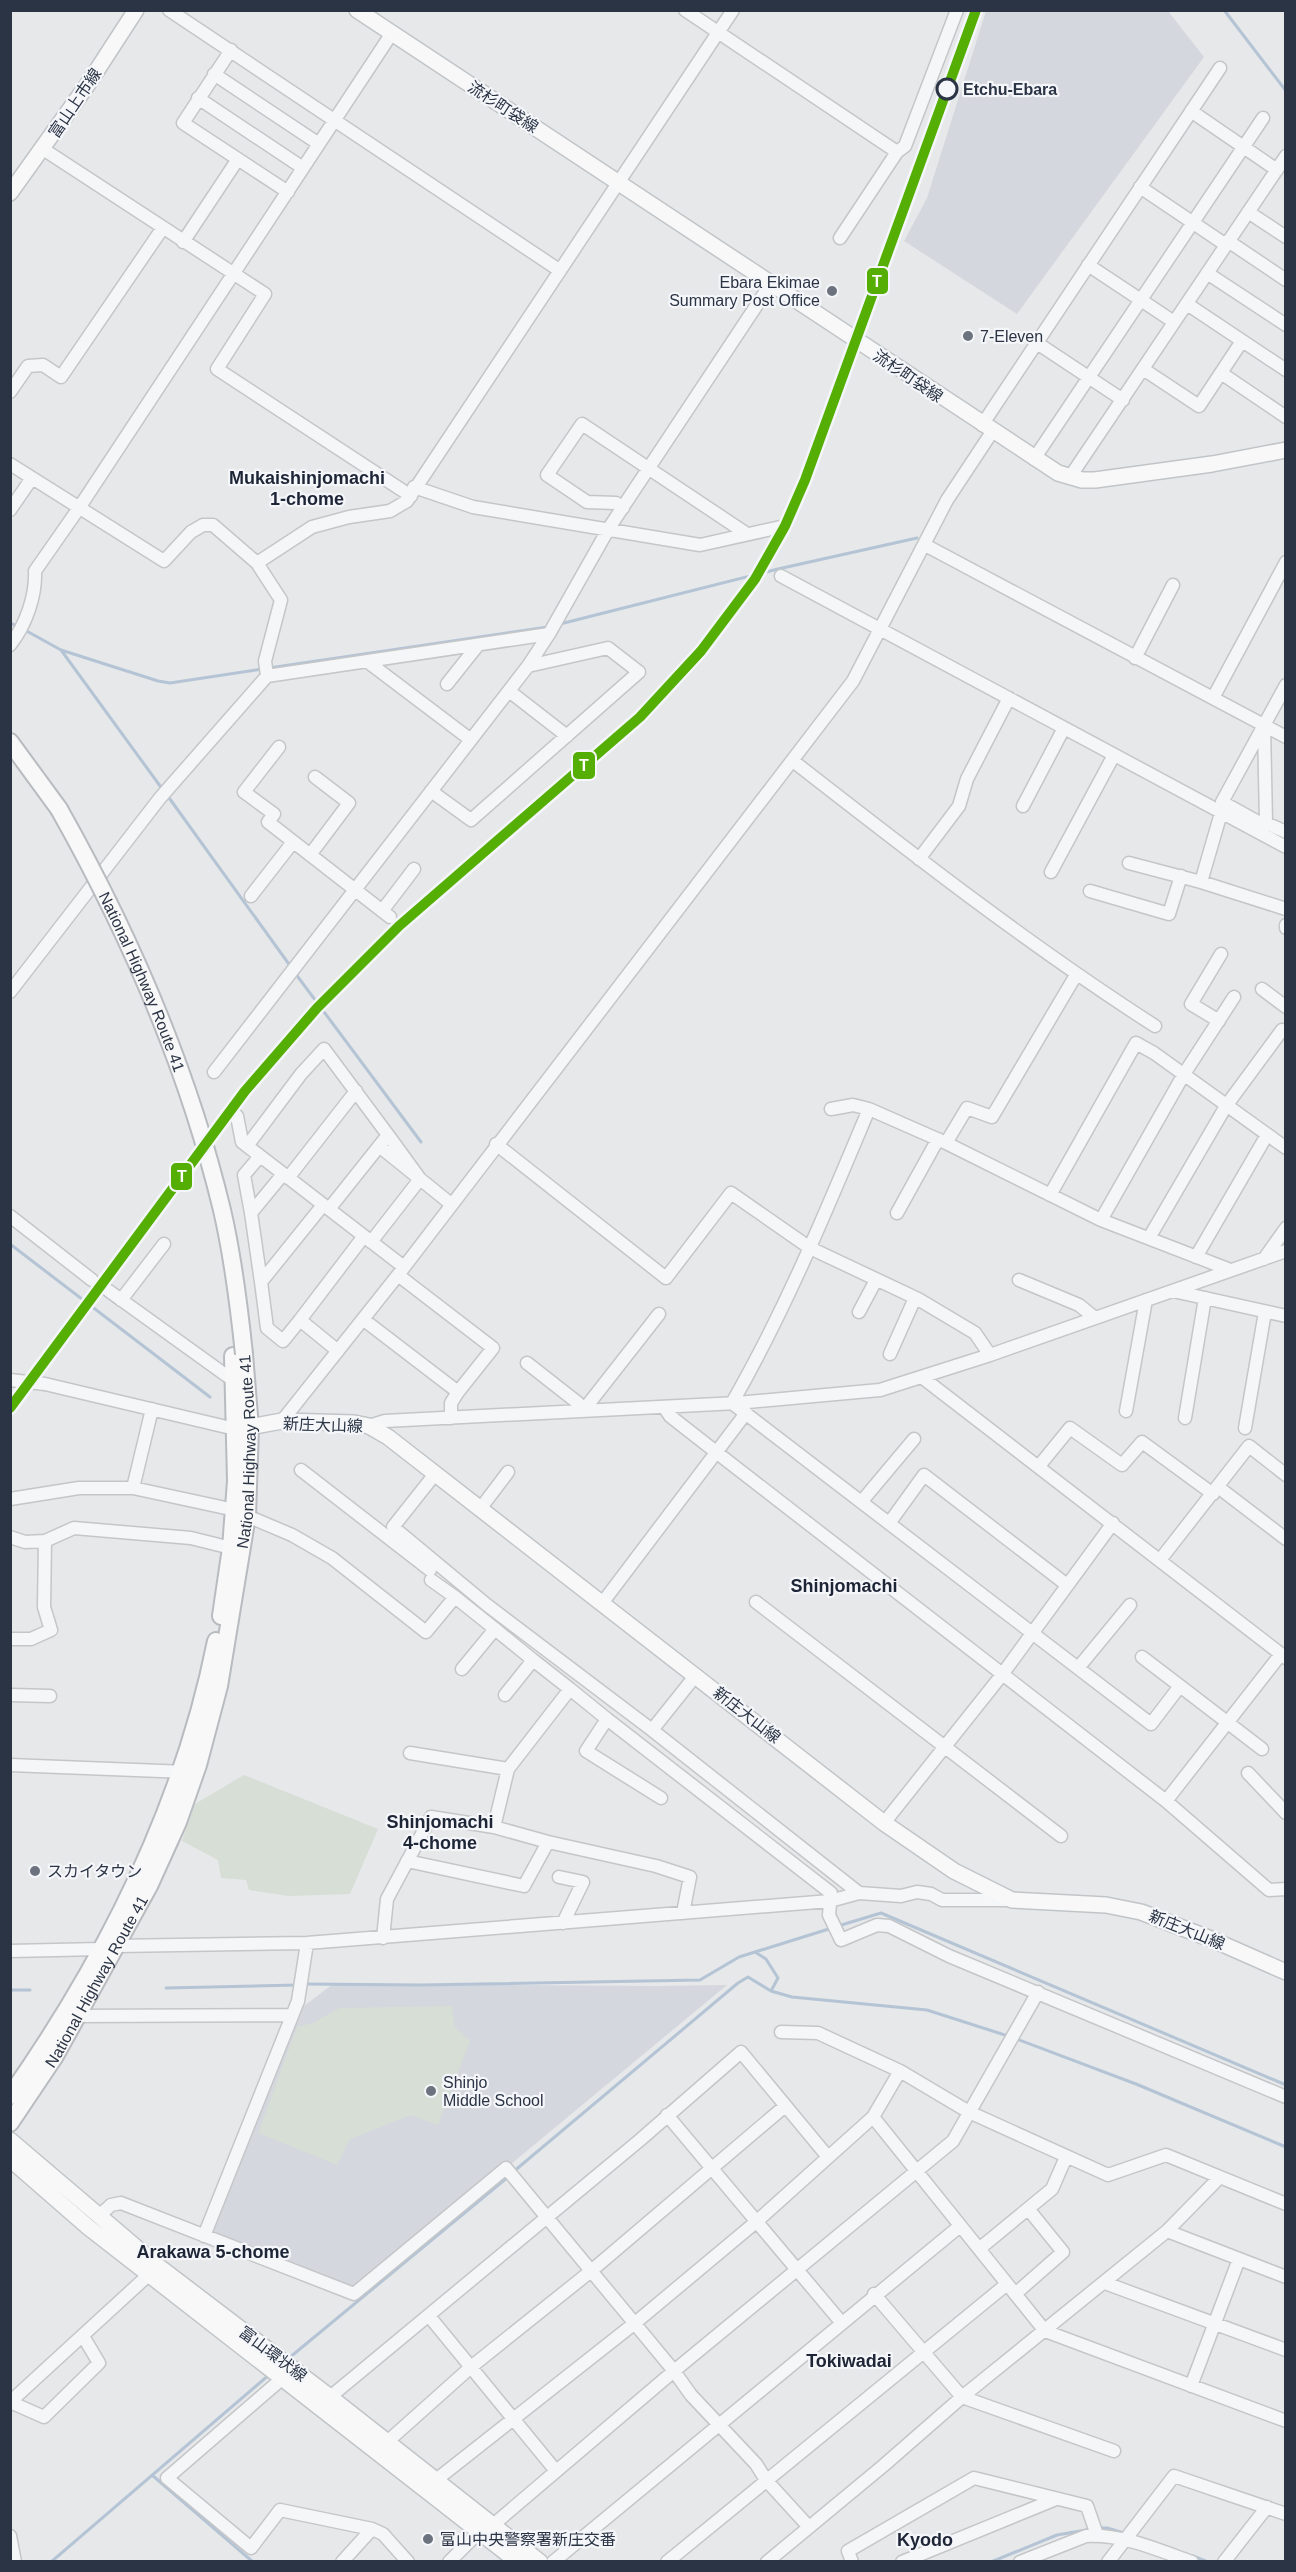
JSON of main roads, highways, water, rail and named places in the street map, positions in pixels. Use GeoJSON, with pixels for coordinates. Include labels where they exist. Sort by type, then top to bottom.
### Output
{"type":"FeatureCollection","features":[{"type":"Feature","properties":{"kind":"highway","name":"National Highway Route 41"},"geometry":{"type":"LineString","coordinates":[[10,742],[91,867],[180,1065],[202,1134],[222,1212],[237,1287],[242,1428],[241,1513],[219,1686],[187,1776],[166,1817],[109,1948],[10,2123]]}},
{"type":"Feature","properties":{"kind":"highway","name":"National Highway Route 41"},"geometry":{"type":"LineString","coordinates":[[10,759],[54,812]]}},
{"type":"Feature","properties":{"kind":"highway","name":"National Highway Route 41"},"geometry":{"type":"LineString","coordinates":[[238,1355],[234,1381],[242,1428]]}},
{"type":"Feature","properties":{"kind":"highway","name":"National Highway Route 41"},"geometry":{"type":"LineString","coordinates":[[187,1776],[219,1626],[231,1548],[241,1513]]}},
{"type":"Feature","properties":{"kind":"highway","name":"National Highway Route 41"},"geometry":{"type":"LineString","coordinates":[[10,2096],[71,2016]]}},
{"type":"Feature","properties":{"kind":"main road","name":"富山上市線"},"geometry":{"type":"LineString","coordinates":[[10,193],[43,149],[136,10]]}},
{"type":"Feature","properties":{"kind":"main road","name":"流杉町袋線"},"geometry":{"type":"LineString","coordinates":[[357,10],[374,15],[392,33],[987,429],[1058,473],[1095,480],[1212,464],[1286,450]]}},
{"type":"Feature","properties":{"kind":"main road","name":"新庄大山線"},"geometry":{"type":"LineString","coordinates":[[242,1428],[282,1421],[354,1423],[369,1426],[388,1437],[603,1602],[884,1823],[954,1871],[1012,1900],[1106,1905],[1141,1912],[1202,1935],[1286,1972]]}},
{"type":"Feature","properties":{"kind":"main road","name":"富山環状線"},"geometry":{"type":"LineString","coordinates":[[10,2140],[99,2216],[154,2270]]}},
{"type":"Feature","properties":{"kind":"main road","name":"富山環状線"},"geometry":{"type":"LineString","coordinates":[[10,2159],[88,2227],[154,2270],[272,2360],[284,2373],[518,2562]]}},
{"type":"Feature","properties":{"kind":"main road","name":"富山環状線"},"geometry":{"type":"LineString","coordinates":[[284,2373],[330,2397],[540,2562]]}},
{"type":"Feature","properties":{"kind":"waterway"},"geometry":{"type":"LineString","coordinates":[[1224,10],[1286,91]]}},
{"type":"Feature","properties":{"kind":"waterway"},"geometry":{"type":"LineString","coordinates":[[560,624],[778,569],[917,538]]}},
{"type":"Feature","properties":{"kind":"waterway"},"geometry":{"type":"LineString","coordinates":[[10,623],[17,626]]}},
{"type":"Feature","properties":{"kind":"waterway"},"geometry":{"type":"LineString","coordinates":[[269,668],[548,627]]}},
{"type":"Feature","properties":{"kind":"waterway"},"geometry":{"type":"LineString","coordinates":[[23,629],[61,650],[158,681],[170,683],[263,669]]}},
{"type":"Feature","properties":{"kind":"waterway"},"geometry":{"type":"LineString","coordinates":[[61,650],[163,790]]}},
{"type":"Feature","properties":{"kind":"waterway"},"geometry":{"type":"LineString","coordinates":[[167,795],[291,967]]}},
{"type":"Feature","properties":{"kind":"waterway"},"geometry":{"type":"LineString","coordinates":[[295,973],[421,1142]]}},
{"type":"Feature","properties":{"kind":"waterway"},"geometry":{"type":"LineString","coordinates":[[10,1244],[210,1397]]}},
{"type":"Feature","properties":{"kind":"waterway"},"geometry":{"type":"LineString","coordinates":[[91,1285],[117,1304]]}},
{"type":"Feature","properties":{"kind":"waterway"},"geometry":{"type":"LineString","coordinates":[[838,1926],[881,1913],[1286,2085]]}},
{"type":"Feature","properties":{"kind":"waterway"},"geometry":{"type":"LineString","coordinates":[[755,1952],[832,1928]]}},
{"type":"Feature","properties":{"kind":"waterway"},"geometry":{"type":"LineString","coordinates":[[304,1984],[421,1985],[700,1980],[739,1957],[755,1952],[766,1959],[778,1978],[771,1991]]}},
{"type":"Feature","properties":{"kind":"waterway"},"geometry":{"type":"LineString","coordinates":[[513,2172],[748,1977],[771,1991],[792,1997],[927,2010],[1008,2036]]}},
{"type":"Feature","properties":{"kind":"waterway"},"geometry":{"type":"LineString","coordinates":[[166,1988],[297,1985]]}},
{"type":"Feature","properties":{"kind":"waterway"},"geometry":{"type":"LineString","coordinates":[[10,1990],[30,1990]]}},
{"type":"Feature","properties":{"kind":"waterway"},"geometry":{"type":"LineString","coordinates":[[1014,2038],[1136,2084],[1286,2147]]}},
{"type":"Feature","properties":{"kind":"waterway"},"geometry":{"type":"LineString","coordinates":[[289,2358],[508,2177]]}},
{"type":"Feature","properties":{"kind":"waterway"},"geometry":{"type":"LineString","coordinates":[[51,2562],[270,2374]]}},
{"type":"Feature","properties":{"kind":"waterway"},"geometry":{"type":"LineString","coordinates":[[152,2475],[253,2562]]}},
{"type":"Feature","properties":{"kind":"waterway"},"geometry":{"type":"LineString","coordinates":[[1098,2528],[1124,2533]]}},
{"type":"Feature","properties":{"kind":"waterway"},"geometry":{"type":"LineString","coordinates":[[991,2562],[1057,2535],[1092,2529]]}},
{"type":"Feature","properties":{"kind":"waterway"},"geometry":{"type":"LineString","coordinates":[[1193,2556],[1208,2562]]}},
{"type":"Feature","properties":{"kind":"place","name":"Etchu-Ebara"},"geometry":{"type":"Point","coordinates":[947,89]}},
{"type":"Feature","properties":{"kind":"place","name":"Ebara Ekimae Summary Post Office"},"geometry":{"type":"Point","coordinates":[832,291]}},
{"type":"Feature","properties":{"kind":"place","name":"7-Eleven"},"geometry":{"type":"Point","coordinates":[968,336]}},
{"type":"Feature","properties":{"kind":"place","name":"スカイタウン"},"geometry":{"type":"Point","coordinates":[35,1871]}},
{"type":"Feature","properties":{"kind":"place","name":"Shinjo Middle School"},"geometry":{"type":"Point","coordinates":[431,2091]}},
{"type":"Feature","properties":{"kind":"place","name":"富山中央警察署新庄交番"},"geometry":{"type":"Point","coordinates":[428,2539]}},
{"type":"Feature","properties":{"kind":"district","name":"Mukaishinjomachi 1-chome"},"geometry":{"type":"Point","coordinates":[307,488]}},
{"type":"Feature","properties":{"kind":"district","name":"Shinjomachi"},"geometry":{"type":"Point","coordinates":[844,1586]}},
{"type":"Feature","properties":{"kind":"district","name":"Shinjomachi 4-chome"},"geometry":{"type":"Point","coordinates":[440,1832]}},
{"type":"Feature","properties":{"kind":"district","name":"Arakawa 5-chome"},"geometry":{"type":"Point","coordinates":[213,2252]}},
{"type":"Feature","properties":{"kind":"district","name":"Tokiwadai"},"geometry":{"type":"Point","coordinates":[849,2361]}},
{"type":"Feature","properties":{"kind":"district","name":"Kyodo"},"geometry":{"type":"Point","coordinates":[925,2540]}}]}
